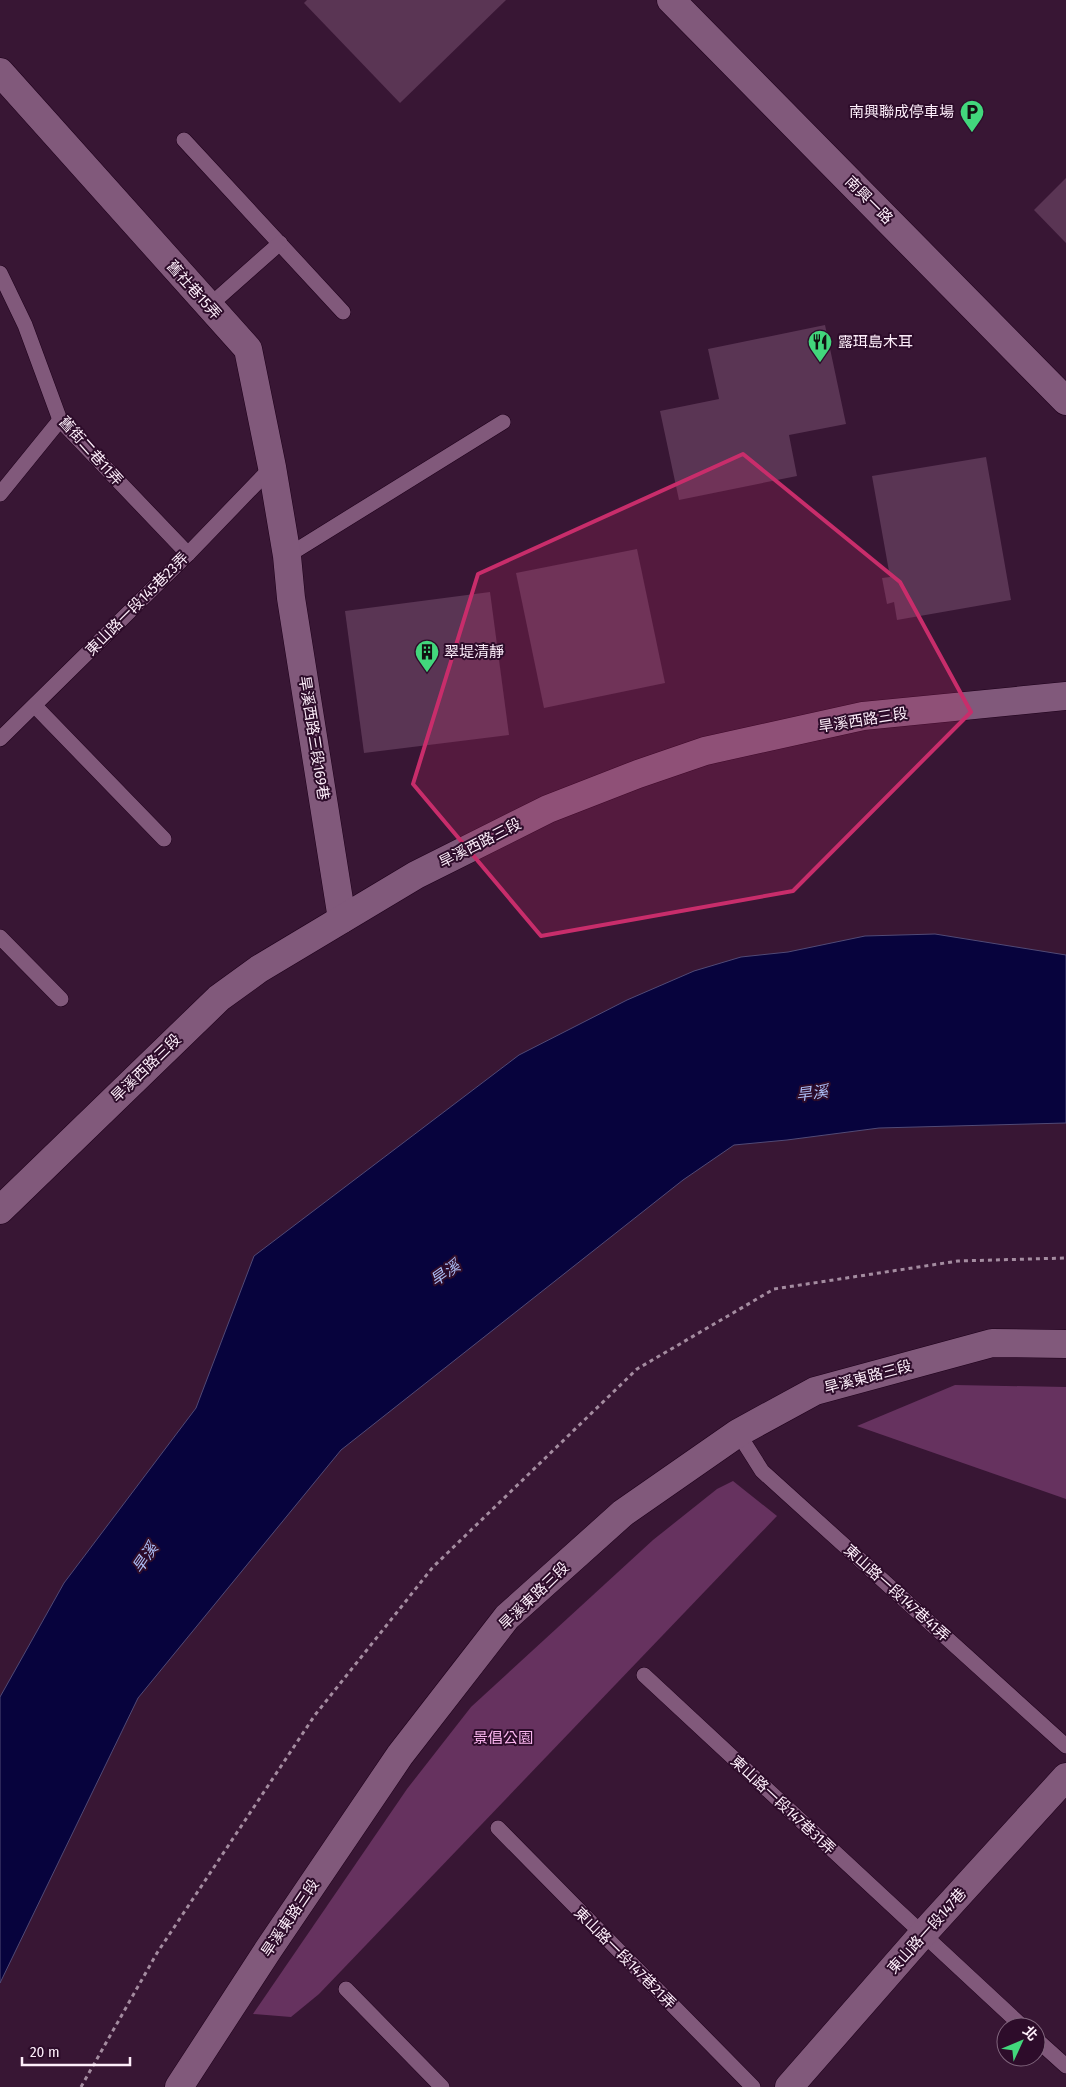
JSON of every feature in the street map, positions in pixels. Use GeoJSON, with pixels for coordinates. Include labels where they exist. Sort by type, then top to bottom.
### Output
{"type":"FeatureCollection","features":[{"type":"Feature","properties":{"kind":"street","name":"南興一路"},"geometry":{"type":"LineString","coordinates":[[671,0],[1066,401]]}},
{"type":"Feature","properties":{"kind":"street","name":"舊社巷15弄"},"geometry":{"type":"LineString","coordinates":[[0,72],[248,349],[272,467],[287,556]]}},
{"type":"Feature","properties":{"kind":"street","name":"旱溪西路三段169巷"},"geometry":{"type":"LineString","coordinates":[[287,556],[291,598],[342,918]]}},
{"type":"Feature","properties":{"kind":"street","name":"旱溪西路三段"},"geometry":{"type":"LineString","coordinates":[[0,1210],[218,998],[259,969],[416,875],[548,809],[638,774],[705,752],[863,716],[1066,696]]}},
{"type":"Feature","properties":{"kind":"street","name":"旱溪東路三段"},"geometry":{"type":"LineString","coordinates":[[179,2087],[268,1950],[400,1755],[507,1617],[623,1513],[738,1433],[815,1392],[992,1342],[1066,1344]]}},
{"type":"Feature","properties":{"kind":"street","name":"東山路一段147巷"},"geometry":{"type":"LineString","coordinates":[[789,2087],[922,1935],[1066,1777]]}},
{"type":"Feature","properties":{"kind":"lane"},"geometry":{"type":"LineString","coordinates":[[184,140],[343,312]]}},
{"type":"Feature","properties":{"kind":"lane"},"geometry":{"type":"LineString","coordinates":[[209,306],[280,243]]}},
{"type":"Feature","properties":{"kind":"lane","name":"舊街二巷11弄"},"geometry":{"type":"LineString","coordinates":[[0,273],[25,325],[60,420],[188,554]]}},
{"type":"Feature","properties":{"kind":"lane"},"geometry":{"type":"LineString","coordinates":[[0,494],[60,420]]}},
{"type":"Feature","properties":{"kind":"lane"},"geometry":{"type":"LineString","coordinates":[[287,556],[503,422]]}},
{"type":"Feature","properties":{"kind":"lane","name":"東山路一段145巷23弄"},"geometry":{"type":"LineString","coordinates":[[0,739],[188,554],[272,467]]}},
{"type":"Feature","properties":{"kind":"lane"},"geometry":{"type":"LineString","coordinates":[[35,706],[164,839]]}},
{"type":"Feature","properties":{"kind":"lane"},"geometry":{"type":"LineString","coordinates":[[0,937],[61,999]]}},
{"type":"Feature","properties":{"kind":"lane","name":"東山路一段147巷41弄"},"geometry":{"type":"LineString","coordinates":[[738,1433],[762,1471],[1066,1746]]}},
{"type":"Feature","properties":{"kind":"lane","name":"東山路一段147巷31弄"},"geometry":{"type":"LineString","coordinates":[[644,1676],[1012,2017]]}},
{"type":"Feature","properties":{"kind":"lane","name":"東山路一段147巷21弄"},"geometry":{"type":"LineString","coordinates":[[498,1828],[753,2087]]}},
{"type":"Feature","properties":{"kind":"lane"},"geometry":{"type":"LineString","coordinates":[[346,1989],[442,2087]]}},
{"type":"Feature","properties":{"kind":"lane"},"geometry":{"type":"LineString","coordinates":[[1046,2048],[1066,2066]]}},
{"type":"Feature","properties":{"kind":"highlighted area"},"geometry":{"type":"Polygon","coordinates":[[[743,454],[900,582],[971,712],[793,891],[541,936],[413,784],[478,574],[743,454]]]}},
{"type":"Feature","properties":{"kind":"green space"},"geometry":{"type":"Polygon","coordinates":[[[955,1385],[1066,1387],[1066,1499],[857,1426],[955,1385]]]}},
{"type":"Feature","properties":{"kind":"green space","name":"景倡公園"},"geometry":{"type":"Polygon","coordinates":[[[733,1481],[777,1516],[319,1994],[291,2017],[253,2014],[407,1789],[471,1707],[653,1540],[717,1489],[733,1481]]]}},
{"type":"Feature","properties":{"kind":"water","name":"旱溪"},"geometry":{"type":"Polygon","coordinates":[[[935,934],[1066,955],[1066,1123],[879,1128],[734,1145],[683,1180],[341,1450],[138,1698],[0,1983],[0,1697],[64,1583],[196,1408],[254,1256],[519,1055],[627,1000],[694,971],[741,957],[788,952],[865,936],[935,934]]]}},
{"type":"Feature","properties":{"kind":"building"},"geometry":{"type":"Polygon","coordinates":[[[307,0],[506,0],[400,103],[304,3],[307,0]]]}},
{"type":"Feature","properties":{"kind":"building"},"geometry":{"type":"Polygon","coordinates":[[[1066,178],[1066,243],[1034,210],[1066,178]]]}},
{"type":"Feature","properties":{"kind":"building"},"geometry":{"type":"Polygon","coordinates":[[[825,325],[846,424],[789,435],[797,476],[679,500],[660,411],[719,399],[708,349],[825,325]]]}},
{"type":"Feature","properties":{"kind":"building"},"geometry":{"type":"Polygon","coordinates":[[[986,457],[1011,600],[897,620],[894,602],[887,604],[882,578],[890,577],[872,476],[986,457]]]}},
{"type":"Feature","properties":{"kind":"building"},"geometry":{"type":"Polygon","coordinates":[[[637,549],[665,683],[544,708],[516,573],[637,549]]]}},
{"type":"Feature","properties":{"kind":"building","name":"翠堤清靜"},"geometry":{"type":"Polygon","coordinates":[[[490,592],[509,735],[364,753],[345,611],[490,592]]]}},
{"type":"Feature","properties":{"kind":"place","name":"南興聯成停車場"},"geometry":{"type":"Point","coordinates":[972,133]}},
{"type":"Feature","properties":{"kind":"place","name":"露珥島木耳"},"geometry":{"type":"Point","coordinates":[820,363]}},
{"type":"Feature","properties":{"kind":"place","name":"翠堤清靜"},"geometry":{"type":"Point","coordinates":[427,673]}}]}
